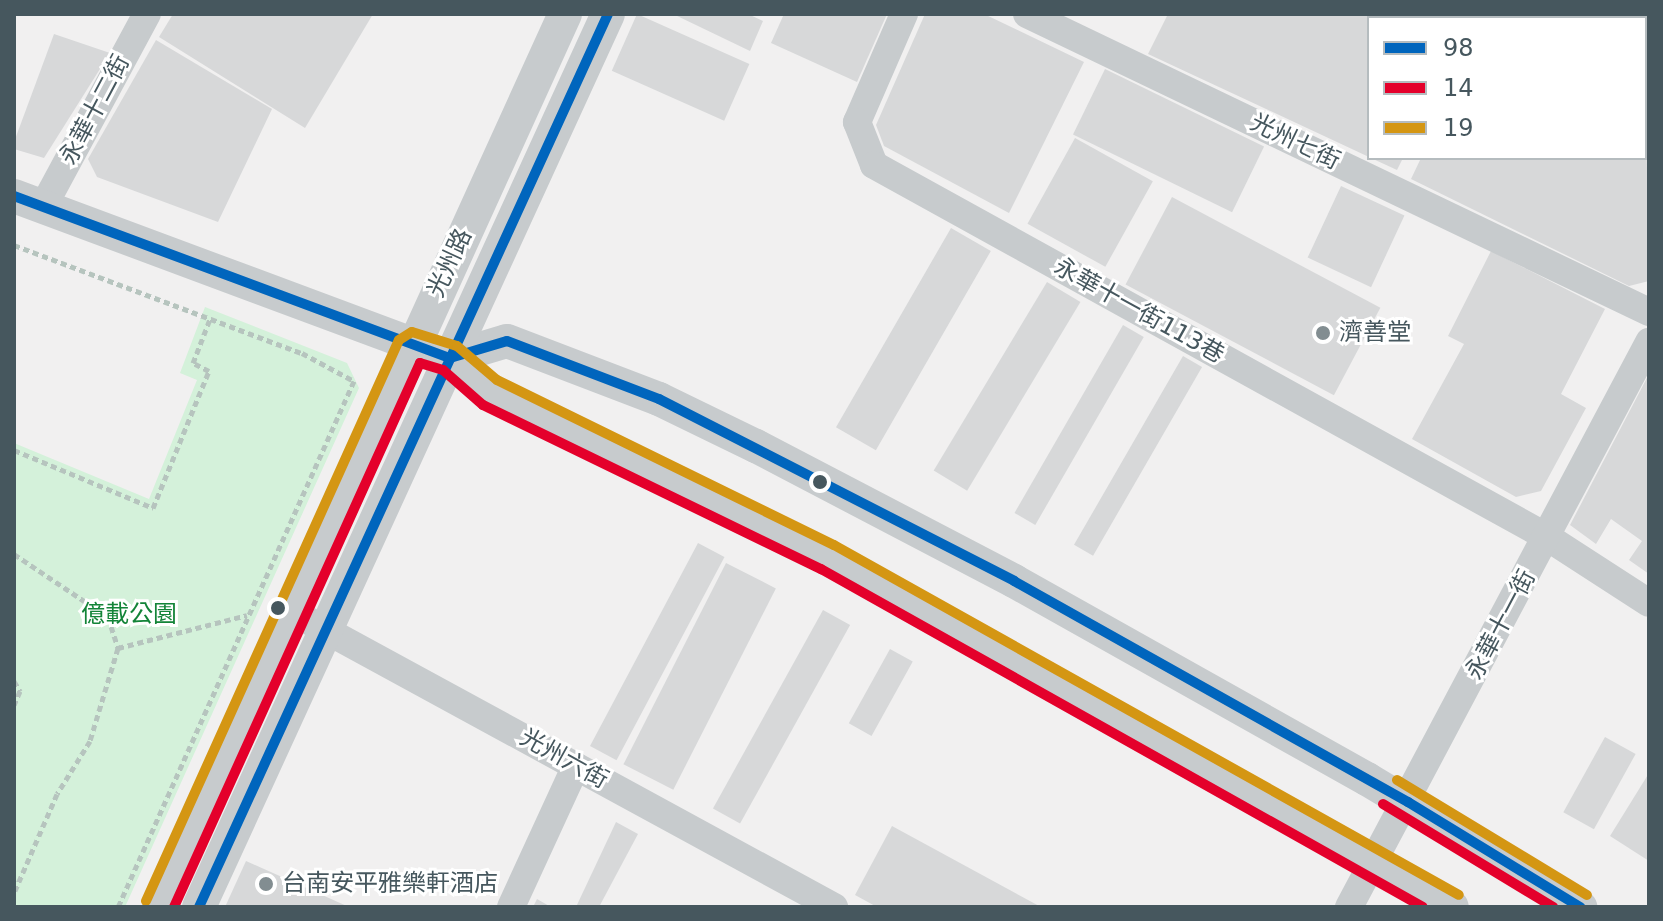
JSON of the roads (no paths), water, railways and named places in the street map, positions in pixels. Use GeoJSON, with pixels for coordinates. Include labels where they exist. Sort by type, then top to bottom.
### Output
{"type":"FeatureCollection","features":[{"type":"Feature","properties":{"kind":"street","name":"永華十二街"},"geometry":{"type":"LineString","coordinates":[[29,201],[147,14]]}},
{"type":"Feature","properties":{"kind":"street","name":"光州路"},"geometry":{"type":"LineString","coordinates":[[159,907],[565,14]]}},
{"type":"Feature","properties":{"kind":"street","name":"光州路"},"geometry":{"type":"LineString","coordinates":[[199,907],[608,14]]}},
{"type":"Feature","properties":{"kind":"street","name":"永華十一街113巷"},"geometry":{"type":"LineString","coordinates":[[904,14],[857,122],[874,165],[1547,537],[1649,603]]}},
{"type":"Feature","properties":{"kind":"street","name":"光州七街"},"geometry":{"type":"LineString","coordinates":[[1027,14],[1649,312]]}},
{"type":"Feature","properties":{"kind":"street"},"geometry":{"type":"LineString","coordinates":[[29,201],[450,358],[489,392],[827,557],[1375,860],[1452,907]]}},
{"type":"Feature","properties":{"kind":"street"},"geometry":{"type":"LineString","coordinates":[[450,358],[507,341],[659,399],[1014,581],[1408,802],[1580,907]]}},
{"type":"Feature","properties":{"kind":"street","name":"永華十一街"},"geometry":{"type":"LineString","coordinates":[[1349,907],[1408,802],[1649,342]]}},
{"type":"Feature","properties":{"kind":"street","name":"光州六街"},"geometry":{"type":"LineString","coordinates":[[293,614],[834,907]]}},
{"type":"Feature","properties":{"kind":"street"},"geometry":{"type":"LineString","coordinates":[[511,907],[576,766]]}},
{"type":"Feature","properties":{"kind":"place","name":"濟善堂"},"geometry":{"type":"Point","coordinates":[1323,333]}},
{"type":"Feature","properties":{"kind":"place","name":"台南安平雅樂軒酒店"},"geometry":{"type":"Point","coordinates":[266,884]}},
{"type":"Feature","properties":{"kind":"park label","name":"億載公園"},"geometry":{"type":"Point","coordinates":[129,615]}}]}
